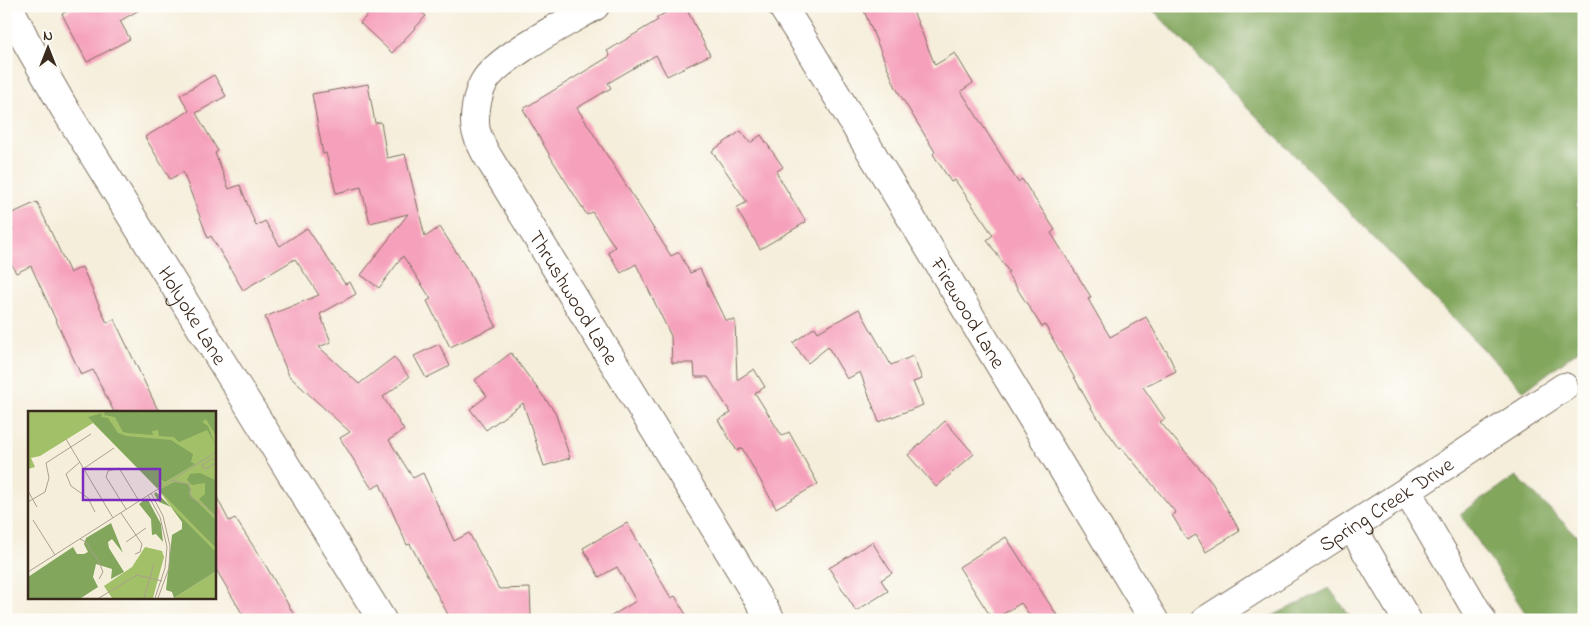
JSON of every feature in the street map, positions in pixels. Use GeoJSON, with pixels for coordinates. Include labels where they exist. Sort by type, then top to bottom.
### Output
{"type":"FeatureCollection","features":[{"type":"Feature","properties":{"kind":"street","name":"Holyoke Lane"},"geometry":{"type":"LineString","coordinates":[[10,6],[26,41],[63,106],[382,620]]}},
{"type":"Feature","properties":{"kind":"street","name":"Thrushwood Lane"},"geometry":{"type":"LineString","coordinates":[[595,6],[501,64],[484,82],[475,109],[476,131],[485,152],[771,620]]}},
{"type":"Feature","properties":{"kind":"street","name":"Firewood Lane"},"geometry":{"type":"LineString","coordinates":[[782,6],[1154,620]]}},
{"type":"Feature","properties":{"kind":"street","name":"Spring Creek Drive"},"geometry":{"type":"LineString","coordinates":[[1206,620],[1352,527],[1564,387]]}},
{"type":"Feature","properties":{"kind":"street"},"geometry":{"type":"LineString","coordinates":[[1407,491],[1482,620]]}},
{"type":"Feature","properties":{"kind":"street"},"geometry":{"type":"LineString","coordinates":[[1352,527],[1407,620]]}},
{"type":"Feature","properties":{"kind":"green space"},"geometry":{"type":"Polygon","coordinates":[[[1149,6],[1584,6],[1584,201],[1575,204],[1584,222],[1584,346],[1524,391],[1149,6]]]}},
{"type":"Feature","properties":{"kind":"green space"},"geometry":{"type":"Polygon","coordinates":[[[1516,476],[1584,543],[1584,620],[1530,620],[1460,514],[1516,476]]]}},
{"type":"Feature","properties":{"kind":"green space"},"geometry":{"type":"Polygon","coordinates":[[[1329,588],[1353,620],[1264,620],[1329,588]]]}},
{"type":"Feature","properties":{"kind":"building"},"geometry":{"type":"Polygon","coordinates":[[[77,6],[146,6],[120,21],[130,39],[87,62],[62,14],[77,6]]]}},
{"type":"Feature","properties":{"kind":"building"},"geometry":{"type":"Polygon","coordinates":[[[376,6],[415,6],[426,16],[392,53],[360,23],[376,6]]]}},
{"type":"Feature","properties":{"kind":"building"},"geometry":{"type":"Polygon","coordinates":[[[678,6],[685,6],[710,55],[667,76],[656,55],[608,83],[611,88],[577,108],[671,256],[679,252],[690,273],[700,269],[725,320],[735,320],[737,380],[754,369],[765,387],[755,393],[782,436],[789,432],[818,484],[776,508],[742,448],[737,451],[718,420],[731,413],[708,377],[695,377],[694,363],[672,363],[671,336],[636,264],[621,273],[608,252],[615,247],[592,212],[587,215],[523,109],[610,56],[607,51],[658,20],[656,18],[678,6]]]}},
{"type":"Feature","properties":{"kind":"building"},"geometry":{"type":"Polygon","coordinates":[[[862,6],[911,6],[935,65],[955,53],[973,83],[961,91],[1018,182],[1022,179],[1055,230],[1051,233],[1091,297],[1088,299],[1110,337],[1146,317],[1176,371],[1143,387],[1165,419],[1160,422],[1212,483],[1240,531],[1206,552],[1196,535],[1187,540],[1172,515],[1176,513],[1122,448],[1120,449],[1093,411],[1045,325],[1042,327],[987,240],[993,235],[955,180],[951,182],[933,154],[935,152],[896,88],[862,6]]]}},
{"type":"Feature","properties":{"kind":"building"},"geometry":{"type":"Polygon","coordinates":[[[214,75],[226,96],[196,113],[218,151],[215,153],[229,189],[240,185],[256,226],[265,221],[280,246],[307,228],[345,284],[350,282],[356,294],[320,314],[331,342],[319,347],[359,384],[394,357],[409,377],[383,397],[404,430],[389,440],[413,478],[423,473],[454,541],[469,533],[499,589],[530,588],[531,617],[492,618],[493,620],[451,620],[410,544],[407,545],[380,484],[372,489],[340,438],[350,432],[289,376],[265,317],[319,295],[295,259],[243,290],[211,236],[208,238],[183,172],[170,179],[145,137],[189,111],[180,95],[214,75]]]}},
{"type":"Feature","properties":{"kind":"building"},"geometry":{"type":"Polygon","coordinates":[[[368,84],[375,123],[381,122],[387,158],[405,154],[425,237],[440,227],[469,272],[496,326],[450,347],[427,301],[431,299],[403,256],[379,288],[361,275],[408,214],[370,223],[361,187],[336,193],[326,153],[323,154],[312,94],[368,84]]]}},
{"type":"Feature","properties":{"kind":"building"},"geometry":{"type":"Polygon","coordinates":[[[741,131],[750,143],[761,135],[783,167],[776,172],[806,222],[760,249],[736,208],[747,202],[712,151],[741,131]]]}},
{"type":"Feature","properties":{"kind":"building"},"geometry":{"type":"Polygon","coordinates":[[[37,202],[70,273],[82,267],[107,323],[114,319],[159,411],[114,411],[93,370],[81,375],[31,266],[16,273],[6,253],[6,233],[13,230],[6,216],[37,202]]]}},
{"type":"Feature","properties":{"kind":"building"},"geometry":{"type":"Polygon","coordinates":[[[859,309],[891,365],[913,356],[922,379],[913,382],[923,405],[879,422],[860,372],[847,379],[828,347],[808,363],[793,343],[815,327],[818,332],[859,309]]]}},
{"type":"Feature","properties":{"kind":"building"},"geometry":{"type":"Polygon","coordinates":[[[439,344],[450,366],[426,378],[414,356],[439,344]]]}},
{"type":"Feature","properties":{"kind":"building"},"geometry":{"type":"Polygon","coordinates":[[[511,353],[555,412],[570,458],[544,466],[523,403],[486,430],[470,409],[487,396],[475,380],[511,353]]]}},
{"type":"Feature","properties":{"kind":"building"},"geometry":{"type":"Polygon","coordinates":[[[945,421],[974,454],[936,487],[908,455],[945,421]]]}},
{"type":"Feature","properties":{"kind":"building"},"geometry":{"type":"Polygon","coordinates":[[[215,494],[229,521],[235,518],[266,566],[297,620],[246,620],[215,568],[215,494]]]}},
{"type":"Feature","properties":{"kind":"building"},"geometry":{"type":"Polygon","coordinates":[[[627,523],[671,598],[675,596],[689,620],[605,620],[636,601],[617,567],[599,577],[583,548],[627,523]]]}},
{"type":"Feature","properties":{"kind":"building"},"geometry":{"type":"Polygon","coordinates":[[[1006,537],[1060,620],[1033,620],[1021,603],[993,620],[959,567],[1006,537]]]}},
{"type":"Feature","properties":{"kind":"building"},"geometry":{"type":"Polygon","coordinates":[[[872,542],[892,573],[881,580],[888,591],[856,611],[829,568],[872,542]]]}}]}
